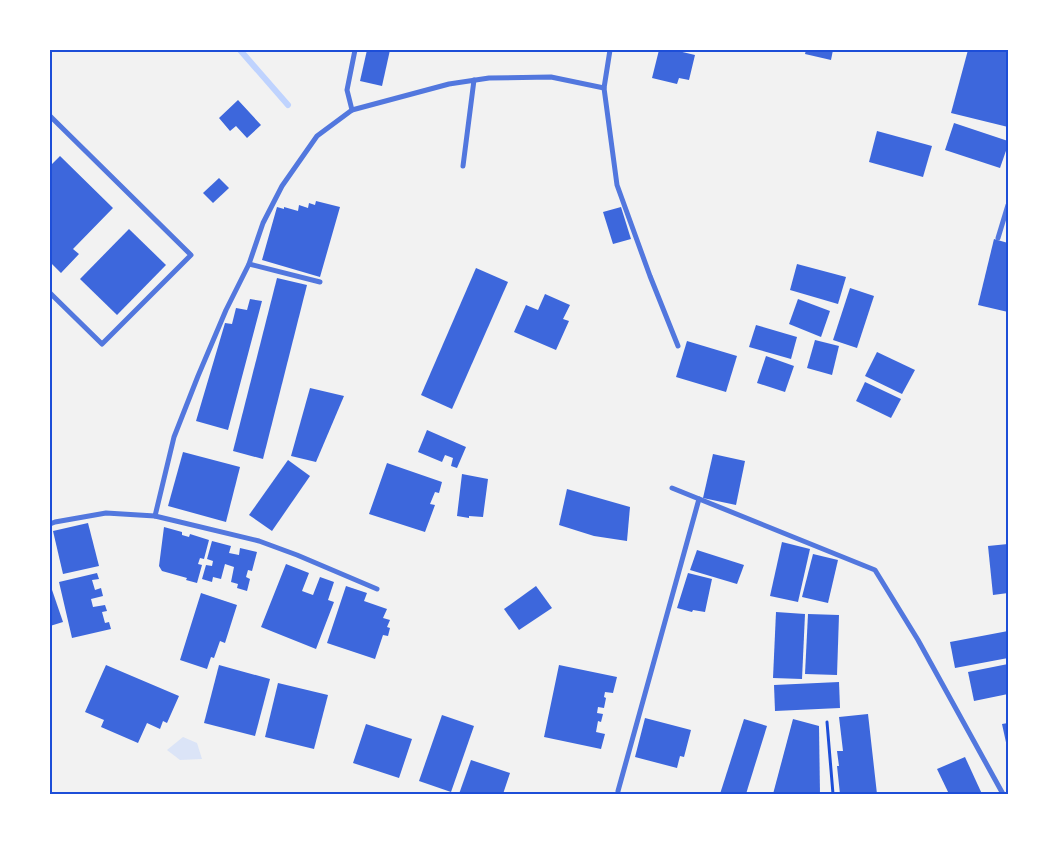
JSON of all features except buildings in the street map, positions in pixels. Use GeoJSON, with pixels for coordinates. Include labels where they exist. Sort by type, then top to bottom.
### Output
{"type":"FeatureCollection","features":[{"type":"Feature","properties":{"kind":"street"},"geometry":{"type":"LineString","coordinates":[[352,110],[347,90],[355,50]]}},
{"type":"Feature","properties":{"kind":"street"},"geometry":{"type":"LineString","coordinates":[[610,50],[604,88],[617,185],[678,346]]}},
{"type":"Feature","properties":{"kind":"street"},"geometry":{"type":"LineString","coordinates":[[155,516],[174,437],[226,310],[249,264],[263,223],[282,186],[317,136],[352,110],[449,84],[489,78],[551,77],[604,88]]}},
{"type":"Feature","properties":{"kind":"street"},"geometry":{"type":"LineString","coordinates":[[463,166],[474,80]]}},
{"type":"Feature","properties":{"kind":"street"},"geometry":{"type":"LineString","coordinates":[[50,116],[191,255],[102,344],[50,292]]}},
{"type":"Feature","properties":{"kind":"street"},"geometry":{"type":"LineString","coordinates":[[998,238],[1008,205]]}},
{"type":"Feature","properties":{"kind":"street"},"geometry":{"type":"LineString","coordinates":[[249,264],[320,282]]}},
{"type":"Feature","properties":{"kind":"street"},"geometry":{"type":"LineString","coordinates":[[672,488],[874,570],[922,649],[1003,794]]}},
{"type":"Feature","properties":{"kind":"street"},"geometry":{"type":"LineString","coordinates":[[618,794],[630,743],[699,499]]}},
{"type":"Feature","properties":{"kind":"street"},"geometry":{"type":"LineString","coordinates":[[50,524],[106,512],[155,516],[259,541],[377,589]]}},
{"type":"Feature","properties":{"kind":"path"},"geometry":{"type":"LineString","coordinates":[[827,722],[833,794]]}},
{"type":"Feature","properties":{"kind":"shaded area"},"geometry":{"type":"Polygon","coordinates":[[[183,737],[197,743],[202,759],[180,760],[167,750],[183,737]]]}},
{"type":"Feature","properties":{"kind":"waterway"},"geometry":{"type":"LineString","coordinates":[[240,50],[288,105]]}}]}
